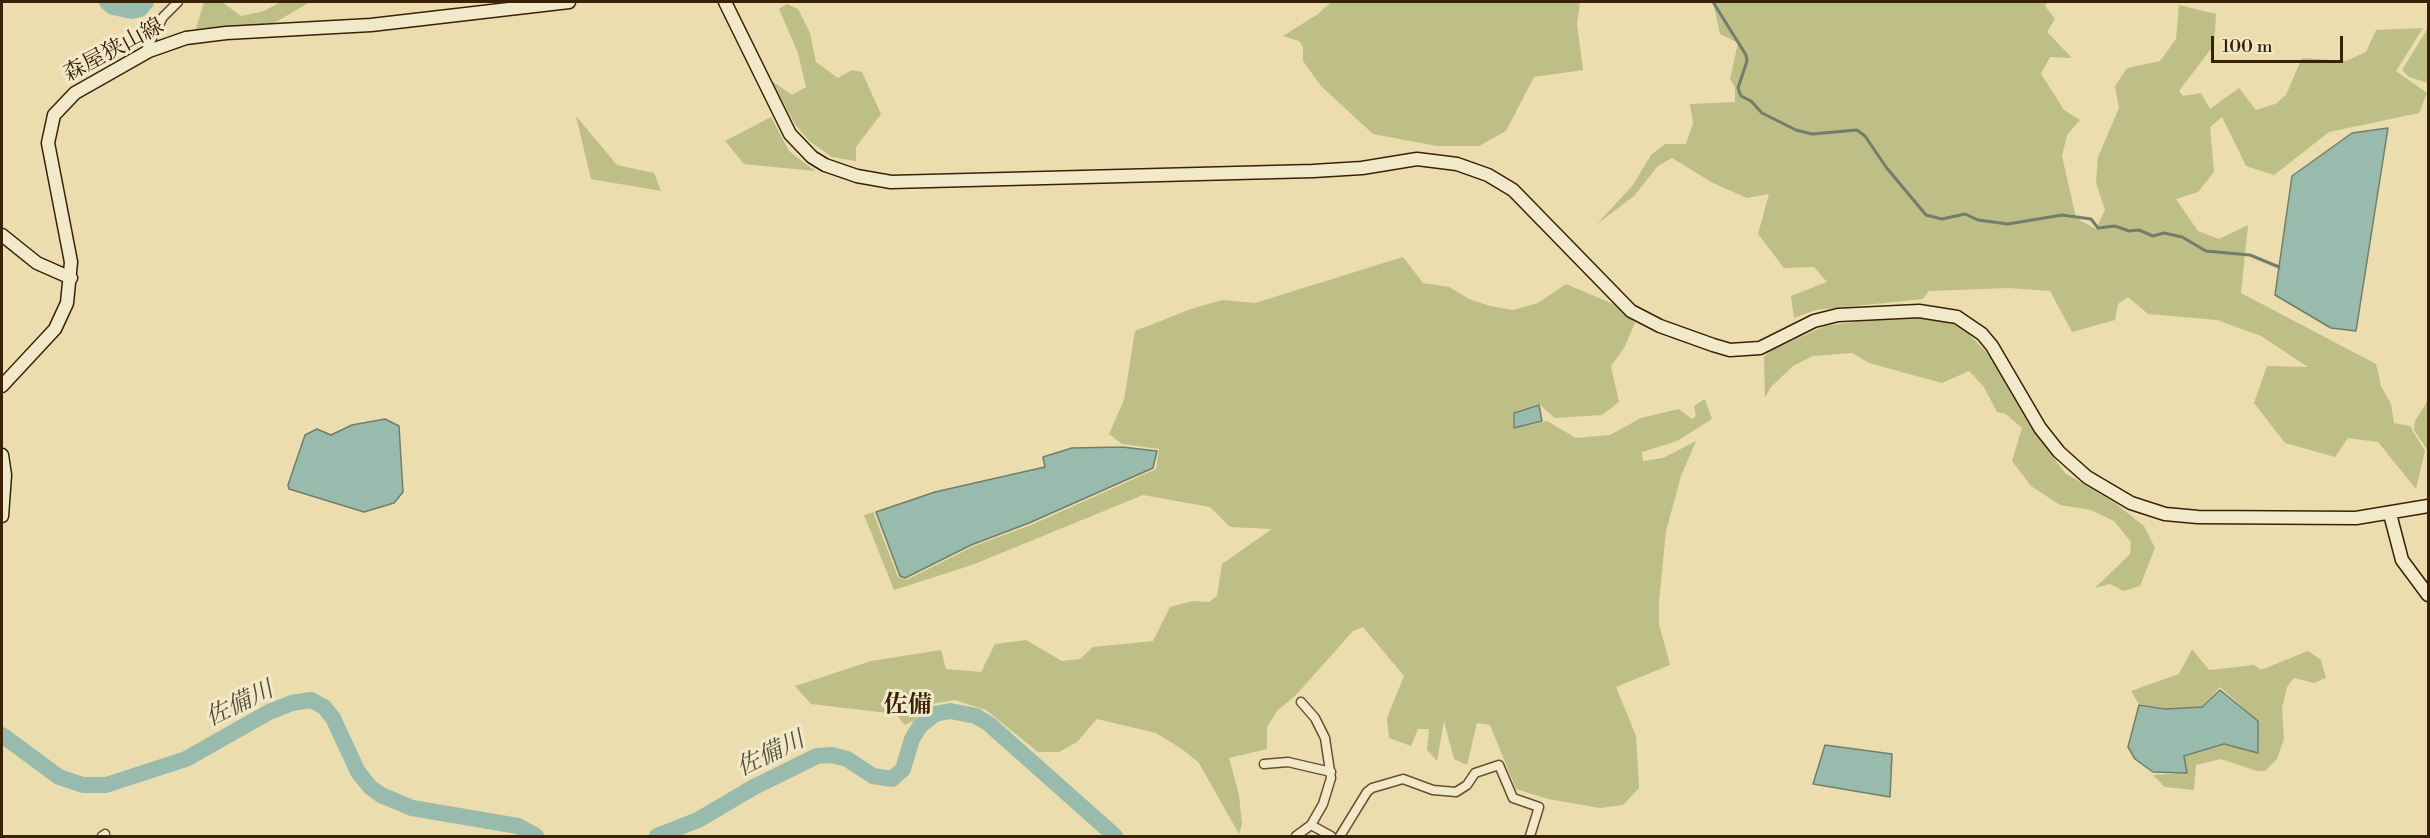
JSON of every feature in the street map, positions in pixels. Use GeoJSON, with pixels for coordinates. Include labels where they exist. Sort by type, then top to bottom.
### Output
{"type":"FeatureCollection","features":[{"type":"Feature","properties":{"kind":"street"},"geometry":{"type":"LineString","coordinates":[[144,54],[163,17],[178,2]]}},
{"type":"Feature","properties":{"kind":"street","name":"森屋狭山線"},"geometry":{"type":"LineString","coordinates":[[2,386],[60,321],[67,303],[71,278],[69,250],[48,151],[51,122],[57,109],[68,98],[144,54],[173,42],[202,35],[371,25],[569,2]]}},
{"type":"Feature","properties":{"kind":"street"},"geometry":{"type":"LineString","coordinates":[[725,2],[790,134],[818,161],[857,176],[891,182],[1313,171],[1362,168],[1417,159],[1457,164],[1488,175],[1519,195],[1609,292],[1631,311],[1660,326],[1713,345],[1730,350],[1760,348],[1814,321],[1838,315],[1918,310],[1957,317],[1982,334],[1992,346],[2040,428],[2060,452],[2087,477],[2131,503],[2165,513],[2198,517],[2356,518],[2428,506]]}},
{"type":"Feature","properties":{"kind":"street"},"geometry":{"type":"LineString","coordinates":[[2,235],[37,262],[71,278]]}},
{"type":"Feature","properties":{"kind":"street"},"geometry":{"type":"LineString","coordinates":[[2,455],[6,476],[2,516]]}},
{"type":"Feature","properties":{"kind":"street"},"geometry":{"type":"LineString","coordinates":[[2390,514],[2402,560],[2428,595]]}},
{"type":"Feature","properties":{"kind":"street"},"geometry":{"type":"LineString","coordinates":[[1296,837],[1311,825],[1323,804],[1330,772],[1324,738],[1315,718],[1301,702]]}},
{"type":"Feature","properties":{"kind":"street"},"geometry":{"type":"LineString","coordinates":[[1264,764],[1288,762],[1330,772]]}},
{"type":"Feature","properties":{"kind":"street"},"geometry":{"type":"LineString","coordinates":[[1340,837],[1367,792],[1372,788],[1403,779],[1433,790],[1456,792],[1467,785],[1475,773],[1499,765],[1513,798],[1539,807],[1530,837]]}},
{"type":"Feature","properties":{"kind":"street"},"geometry":{"type":"LineString","coordinates":[[1311,825],[1331,837]]}},
{"type":"Feature","properties":{"kind":"green space"},"geometry":{"type":"Polygon","coordinates":[[[204,2],[222,2],[241,16],[264,11],[281,2],[310,2],[274,23],[196,29],[204,2]]]}},
{"type":"Feature","properties":{"kind":"green space"},"geometry":{"type":"Polygon","coordinates":[[[1331,2],[1580,2],[1577,24],[1583,70],[1534,77],[1506,131],[1479,146],[1437,146],[1373,134],[1321,86],[1303,61],[1303,47],[1299,41],[1283,36],[1318,14],[1331,2]]]}},
{"type":"Feature","properties":{"kind":"green space"},"geometry":{"type":"Polygon","coordinates":[[[1713,2],[2048,2],[2045,6],[2055,19],[2047,32],[2072,58],[2050,57],[2041,74],[2064,110],[2080,120],[2067,135],[2062,156],[2076,218],[2096,229],[2105,210],[2096,183],[2098,157],[2119,108],[2115,86],[2127,68],[2160,61],[2176,39],[2179,5],[2216,14],[2214,45],[2179,91],[2183,96],[2201,93],[2210,109],[2239,88],[2256,110],[2275,104],[2286,95],[2302,58],[2346,61],[2366,52],[2376,30],[2423,28],[2396,71],[2427,93],[2419,113],[2329,132],[2274,175],[2246,166],[2222,117],[2210,127],[2214,172],[2198,192],[2176,199],[2198,231],[2219,239],[2248,225],[2241,293],[2376,364],[2381,386],[2391,404],[2394,423],[2410,426],[2425,451],[2416,489],[2378,442],[2348,438],[2335,457],[2285,443],[2254,403],[2267,366],[2308,367],[2261,336],[2217,320],[2148,314],[2128,297],[2118,304],[2115,320],[2072,332],[2050,291],[2009,288],[1929,291],[1923,299],[1816,310],[1794,318],[1791,296],[1827,282],[1814,267],[1784,268],[1758,234],[1769,194],[1747,198],[1713,183],[1672,158],[1658,166],[1634,196],[1597,224],[1633,185],[1651,155],[1665,144],[1686,144],[1693,123],[1690,104],[1735,102],[1735,87],[1730,79],[1738,43],[1720,34],[1713,2]]]}},
{"type":"Feature","properties":{"kind":"green space"},"geometry":{"type":"Polygon","coordinates":[[[787,4],[798,9],[810,33],[816,62],[838,78],[852,70],[862,72],[881,114],[856,147],[856,161],[832,157],[809,141],[794,123],[772,81],[792,95],[806,87],[798,53],[779,9],[787,4]]]}},
{"type":"Feature","properties":{"kind":"green space"},"geometry":{"type":"Polygon","coordinates":[[[2428,28],[2428,83],[2409,77],[2402,70],[2428,28]]]}},
{"type":"Feature","properties":{"kind":"green space"},"geometry":{"type":"Polygon","coordinates":[[[576,116],[617,165],[654,173],[661,191],[591,179],[576,116]]]}},
{"type":"Feature","properties":{"kind":"green space"},"geometry":{"type":"Polygon","coordinates":[[[771,117],[789,151],[815,171],[744,164],[725,141],[771,117]]]}},
{"type":"Feature","properties":{"kind":"green space"},"geometry":{"type":"Polygon","coordinates":[[[1403,257],[1423,283],[1449,287],[1469,299],[1490,306],[1513,310],[1538,303],[1566,284],[1618,306],[1635,323],[1624,348],[1611,366],[1619,402],[1602,415],[1555,418],[1539,404],[1513,412],[1513,429],[1547,421],[1576,438],[1610,435],[1641,418],[1679,409],[1692,419],[1696,416],[1694,406],[1705,399],[1712,419],[1677,441],[1642,452],[1643,461],[1663,458],[1696,441],[1681,476],[1666,531],[1659,624],[1670,665],[1616,687],[1636,736],[1639,788],[1623,805],[1600,808],[1548,799],[1516,789],[1490,725],[1477,723],[1467,765],[1454,759],[1444,721],[1437,761],[1427,750],[1429,729],[1418,729],[1411,746],[1389,738],[1387,718],[1404,676],[1363,627],[1353,631],[1296,695],[1277,711],[1267,727],[1267,749],[1229,758],[1239,795],[1242,824],[1239,834],[1199,763],[1156,733],[1097,719],[1077,742],[1059,752],[1038,752],[986,710],[955,700],[931,704],[915,720],[905,725],[896,714],[811,704],[795,686],[871,661],[941,650],[946,669],[981,672],[995,644],[1026,640],[1062,661],[1080,659],[1093,647],[1153,641],[1170,607],[1193,601],[1209,602],[1217,596],[1222,564],[1272,529],[1230,527],[1210,507],[1143,495],[972,565],[894,590],[864,515],[873,512],[898,577],[906,580],[974,546],[1031,525],[1156,469],[1159,449],[1122,444],[1109,434],[1124,400],[1135,331],[1191,309],[1222,300],[1255,303],[1403,257]]]}},
{"type":"Feature","properties":{"kind":"green space"},"geometry":{"type":"Polygon","coordinates":[[[1895,316],[1944,319],[1966,331],[1990,356],[2031,427],[2065,473],[2115,503],[2144,526],[2155,548],[2140,586],[2124,591],[2110,584],[2095,588],[2130,554],[2131,542],[2114,521],[2091,510],[2060,505],[2031,486],[2012,461],[2022,428],[2006,414],[1997,412],[1984,387],[1969,371],[1942,383],[1869,363],[1852,353],[1813,356],[1793,366],[1770,388],[1765,398],[1764,357],[1770,351],[1825,326],[1895,316]]]}},
{"type":"Feature","properties":{"kind":"green space"},"geometry":{"type":"Polygon","coordinates":[[[2428,400],[2428,451],[2414,430],[2415,421],[2428,400]]]}},
{"type":"Feature","properties":{"kind":"green space"},"geometry":{"type":"Polygon","coordinates":[[[2192,649],[2209,670],[2254,665],[2261,670],[2308,651],[2321,660],[2326,678],[2314,683],[2294,678],[2287,687],[2282,708],[2284,739],[2277,759],[2265,771],[2257,771],[2221,759],[2196,765],[2194,790],[2165,787],[2153,775],[2187,773],[2184,757],[2224,745],[2259,753],[2258,721],[2220,687],[2201,707],[2165,708],[2139,704],[2131,691],[2179,674],[2192,649]]]}},
{"type":"Feature","properties":{"kind":"shaded area"},"geometry":{"type":"Polygon","coordinates":[[[2388,128],[2356,331],[2331,328],[2275,295],[2292,176],[2352,133],[2388,128]]]}},
{"type":"Feature","properties":{"kind":"shaded area"},"geometry":{"type":"Polygon","coordinates":[[[1539,405],[1542,421],[1514,428],[1514,413],[1539,405]]]}},
{"type":"Feature","properties":{"kind":"shaded area"},"geometry":{"type":"Polygon","coordinates":[[[385,419],[399,426],[403,492],[394,503],[364,512],[289,489],[288,485],[305,435],[317,429],[331,435],[352,425],[385,419]]]}},
{"type":"Feature","properties":{"kind":"shaded area"},"geometry":{"type":"Polygon","coordinates":[[[1122,447],[1157,451],[1153,468],[1029,523],[971,545],[905,578],[900,576],[876,512],[935,492],[1045,467],[1043,457],[1072,448],[1122,447]]]}},
{"type":"Feature","properties":{"kind":"shaded area"},"geometry":{"type":"Polygon","coordinates":[[[2220,690],[2258,721],[2258,753],[2224,744],[2184,756],[2187,773],[2153,772],[2135,759],[2128,747],[2139,705],[2165,709],[2202,707],[2220,690]]]}},
{"type":"Feature","properties":{"kind":"shaded area"},"geometry":{"type":"Polygon","coordinates":[[[1825,745],[1892,754],[1890,797],[1813,784],[1825,745]]]}},
{"type":"Feature","properties":{"kind":"waterway"},"geometry":{"type":"LineString","coordinates":[[107,2],[113,7],[132,11],[140,9],[146,2]]}},
{"type":"Feature","properties":{"kind":"waterway"},"geometry":{"type":"LineString","coordinates":[[1713,2],[1746,55],[1747,61],[1738,88],[1741,96],[1751,101],[1762,113],[1796,130],[1812,134],[1857,130],[1865,136],[1886,167],[1926,215],[1942,219],[1965,214],[1978,220],[2008,224],[2062,215],[2091,219],[2098,228],[2115,226],[2129,231],[2139,230],[2153,236],[2164,233],[2182,237],[2206,251],[2250,255],[2279,267]]}},
{"type":"Feature","properties":{"kind":"waterway","name":"佐備川"},"geometry":{"type":"LineString","coordinates":[[2,735],[59,777],[83,785],[106,785],[186,759],[269,712],[292,703],[311,700],[324,707],[333,718],[358,772],[370,787],[381,795],[412,808],[518,826],[536,836]]}},
{"type":"Feature","properties":{"kind":"waterway","name":"佐備川"},"geometry":{"type":"LineString","coordinates":[[657,836],[698,820],[754,787],[817,756],[832,755],[847,759],[873,776],[892,779],[903,769],[912,739],[920,726],[935,714],[950,711],[976,716],[989,724],[1115,836]]}},
{"type":"Feature","properties":{"kind":"district","name":"佐備"},"geometry":{"type":"Point","coordinates":[908,706]}}]}
